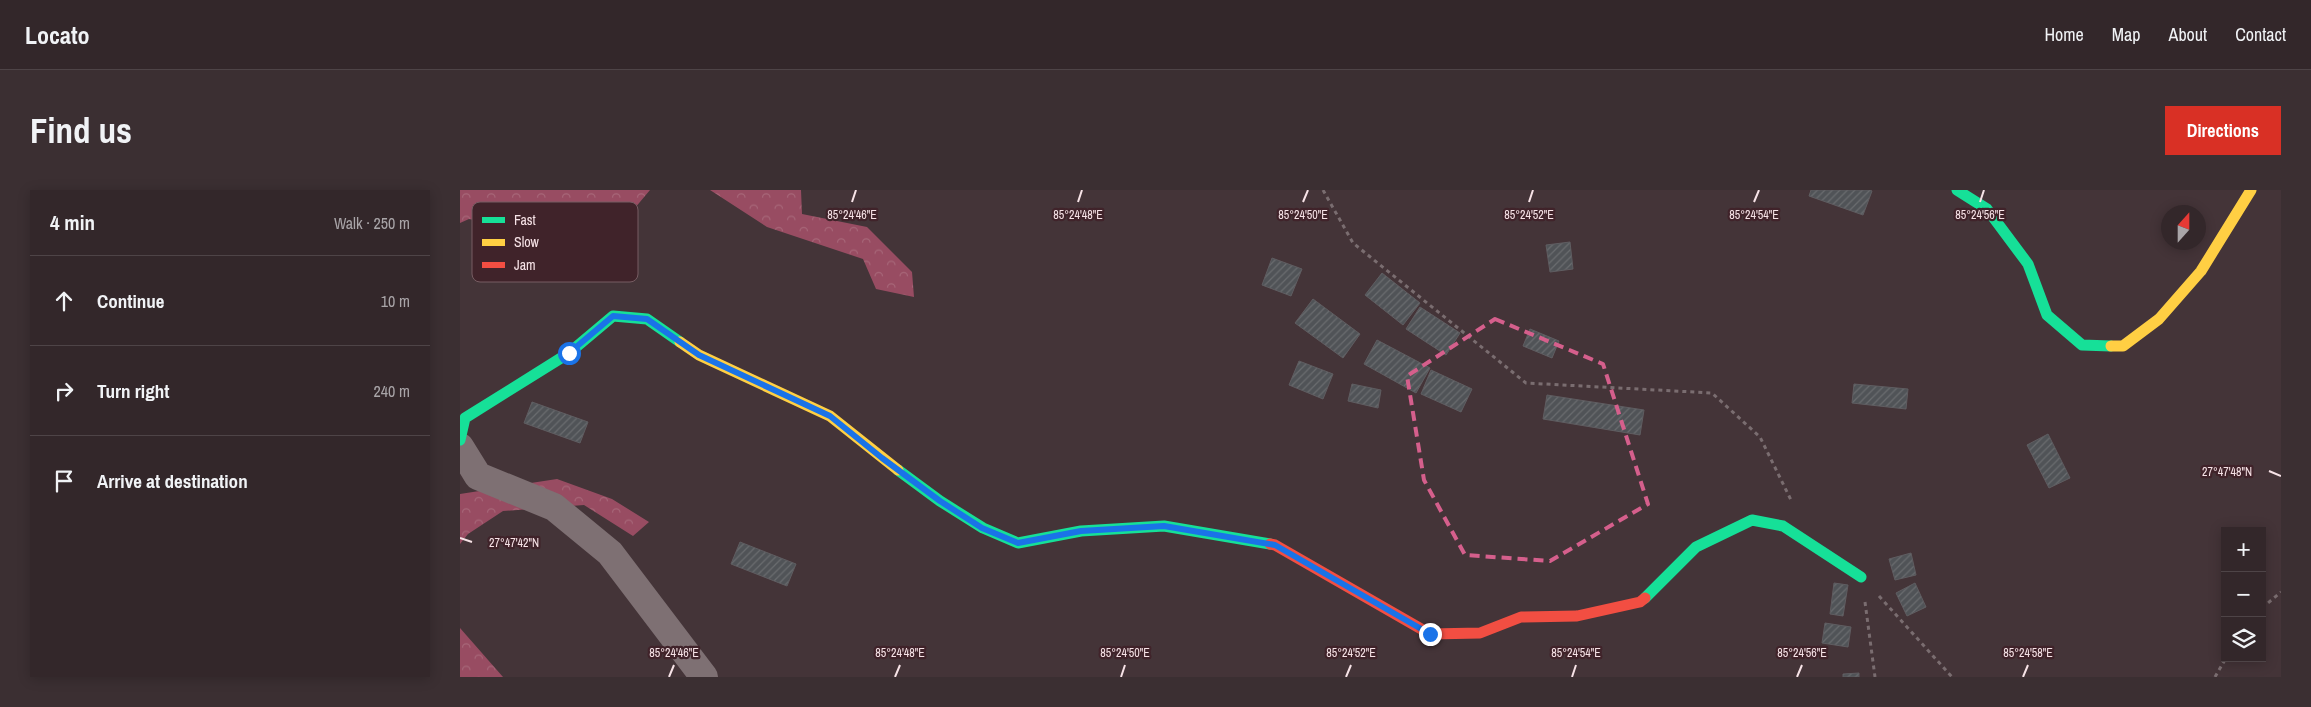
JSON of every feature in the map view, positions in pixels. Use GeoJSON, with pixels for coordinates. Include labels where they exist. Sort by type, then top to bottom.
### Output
{"type":"FeatureCollection","features":[{"type":"Feature","properties":{"kind":"street"},"geometry":{"type":"LineString","coordinates":[[1957,190],[1987,209],[2028,264],[2048,315],[2082,345],[2123,346],[2159,319],[2200,271],[2251,190]]}},
{"type":"Feature","properties":{"kind":"street"},"geometry":{"type":"LineString","coordinates":[[460,440],[465,418],[569,353],[613,316],[647,319],[699,355],[830,416],[940,501],[982,528],[1018,543],[1081,531],[1164,526],[1275,545],[1430,634],[1480,633],[1522,617],[1577,616],[1640,602],[1696,547],[1752,520],[1783,526],[1861,576]]}},
{"type":"Feature","properties":{"kind":"street"},"geometry":{"type":"LineString","coordinates":[[460,447],[478,476],[554,507],[610,553],[704,677]]}},
{"type":"Feature","properties":{"kind":"path"},"geometry":{"type":"LineString","coordinates":[[1323,190],[1353,242],[1526,382],[1712,393],[1760,437],[1788,496],[1794,503]]}},
{"type":"Feature","properties":{"kind":"path"},"geometry":{"type":"LineString","coordinates":[[1861,576],[1875,677]]}},
{"type":"Feature","properties":{"kind":"path"},"geometry":{"type":"LineString","coordinates":[[1861,576],[1952,677]]}},
{"type":"Feature","properties":{"kind":"path"},"geometry":{"type":"LineString","coordinates":[[2266,605],[2281,592]]}},
{"type":"Feature","properties":{"kind":"path"},"geometry":{"type":"LineString","coordinates":[[2215,677],[2224,662]]}},
{"type":"Feature","properties":{"kind":"highlighted area"},"geometry":{"type":"Polygon","coordinates":[[[1495,319],[1603,364],[1648,504],[1550,561],[1465,555],[1424,480],[1407,376],[1495,319]]]}},
{"type":"Feature","properties":{"kind":"green space"},"geometry":{"type":"Polygon","coordinates":[[[460,190],[650,190],[638,204],[638,202],[472,202],[472,220],[460,223],[460,190]]]}},
{"type":"Feature","properties":{"kind":"green space"},"geometry":{"type":"Polygon","coordinates":[[[710,190],[801,190],[802,214],[867,227],[912,272],[914,297],[876,289],[863,259],[767,227],[710,190]]]}},
{"type":"Feature","properties":{"kind":"green space"},"geometry":{"type":"Polygon","coordinates":[[[557,479],[612,499],[649,522],[633,536],[584,505],[503,511],[468,534],[460,544],[460,494],[557,479]]]}},
{"type":"Feature","properties":{"kind":"green space"},"geometry":{"type":"Polygon","coordinates":[[[460,628],[503,677],[460,677],[460,628]]]}},
{"type":"Feature","properties":{"kind":"building"},"geometry":{"type":"Polygon","coordinates":[[[1811,190],[1872,191],[1863,215],[1809,196],[1811,190]]]}},
{"type":"Feature","properties":{"kind":"building"},"geometry":{"type":"Polygon","coordinates":[[[1570,242],[1573,269],[1550,272],[1546,245],[1570,242]]]}},
{"type":"Feature","properties":{"kind":"building"},"geometry":{"type":"Polygon","coordinates":[[[1272,258],[1302,269],[1291,296],[1262,285],[1272,258]]]}},
{"type":"Feature","properties":{"kind":"building"},"geometry":{"type":"Polygon","coordinates":[[[1382,273],[1420,303],[1403,325],[1365,295],[1382,273]]]}},
{"type":"Feature","properties":{"kind":"building"},"geometry":{"type":"Polygon","coordinates":[[[1313,299],[1360,334],[1343,358],[1295,323],[1313,299]]]}},
{"type":"Feature","properties":{"kind":"building"},"geometry":{"type":"Polygon","coordinates":[[[1420,307],[1460,333],[1446,355],[1406,329],[1420,307]]]}},
{"type":"Feature","properties":{"kind":"building"},"geometry":{"type":"Polygon","coordinates":[[[1530,329],[1559,341],[1552,358],[1523,346],[1530,329]]]}},
{"type":"Feature","properties":{"kind":"building"},"geometry":{"type":"Polygon","coordinates":[[[1377,340],[1430,368],[1416,393],[1364,364],[1377,340]]]}},
{"type":"Feature","properties":{"kind":"building"},"geometry":{"type":"Polygon","coordinates":[[[1299,361],[1333,374],[1323,399],[1289,385],[1299,361]]]}},
{"type":"Feature","properties":{"kind":"building"},"geometry":{"type":"Polygon","coordinates":[[[1431,370],[1472,389],[1461,412],[1421,394],[1431,370]]]}},
{"type":"Feature","properties":{"kind":"building"},"geometry":{"type":"Polygon","coordinates":[[[1352,384],[1381,390],[1378,408],[1348,401],[1352,384]]]}},
{"type":"Feature","properties":{"kind":"building"},"geometry":{"type":"Polygon","coordinates":[[[1854,384],[1908,389],[1906,409],[1852,403],[1854,384]]]}},
{"type":"Feature","properties":{"kind":"building"},"geometry":{"type":"Polygon","coordinates":[[[1547,395],[1644,410],[1640,435],[1543,419],[1547,395]]]}},
{"type":"Feature","properties":{"kind":"building"},"geometry":{"type":"Polygon","coordinates":[[[532,402],[588,422],[580,443],[524,423],[532,402]]]}},
{"type":"Feature","properties":{"kind":"building"},"geometry":{"type":"Polygon","coordinates":[[[2048,434],[2070,478],[2049,488],[2027,445],[2048,434]]]}},
{"type":"Feature","properties":{"kind":"building"},"geometry":{"type":"Polygon","coordinates":[[[740,542],[796,564],[787,586],[731,564],[740,542]]]}},
{"type":"Feature","properties":{"kind":"building"},"geometry":{"type":"Polygon","coordinates":[[[1911,553],[1916,575],[1895,580],[1889,559],[1911,553]]]}},
{"type":"Feature","properties":{"kind":"building"},"geometry":{"type":"Polygon","coordinates":[[[1834,583],[1848,585],[1843,616],[1830,614],[1834,583]]]}},
{"type":"Feature","properties":{"kind":"building"},"geometry":{"type":"Polygon","coordinates":[[[1915,583],[1926,607],[1907,616],[1896,593],[1915,583]]]}},
{"type":"Feature","properties":{"kind":"building"},"geometry":{"type":"Polygon","coordinates":[[[1825,623],[1851,627],[1848,647],[1822,643],[1825,623]]]}},
{"type":"Feature","properties":{"kind":"building"},"geometry":{"type":"Polygon","coordinates":[[[1859,673],[1859,677],[1843,677],[1843,674],[1859,673]]]}},
{"type":"Feature","properties":{"kind":"traffic: fast"},"geometry":{"type":"LineString","coordinates":[[1957,190],[1987,209],[2028,264],[2047,315],[2082,345],[2111,346]]}},
{"type":"Feature","properties":{"kind":"traffic: fast"},"geometry":{"type":"LineString","coordinates":[[460,440],[465,418],[569,353],[613,316],[647,319],[680,342]]}},
{"type":"Feature","properties":{"kind":"traffic: fast"},"geometry":{"type":"LineString","coordinates":[[898,470],[940,501],[983,528],[1018,543],[1081,531],[1164,526],[1270,544]]}},
{"type":"Feature","properties":{"kind":"traffic: fast"},"geometry":{"type":"LineString","coordinates":[[1645,598],[1696,547],[1752,520],[1783,526],[1861,577]]}},
{"type":"Feature","properties":{"kind":"traffic: slow"},"geometry":{"type":"LineString","coordinates":[[2111,346],[2123,346],[2159,319],[2201,271],[2251,190]]}},
{"type":"Feature","properties":{"kind":"traffic: slow"},"geometry":{"type":"LineString","coordinates":[[680,342],[699,355],[830,416],[898,470]]}},
{"type":"Feature","properties":{"kind":"traffic: jam"},"geometry":{"type":"LineString","coordinates":[[1270,544],[1275,545],[1430,634],[1480,633],[1521,617],[1577,616],[1640,602],[1645,598]]}},
{"type":"Feature","properties":{"kind":"route"},"geometry":{"type":"LineString","coordinates":[[569,353],[613,316],[647,319],[699,355],[830,416],[940,501],[982,528],[1018,543],[1081,531],[1164,526],[1275,545],[1430,634]]}}]}
